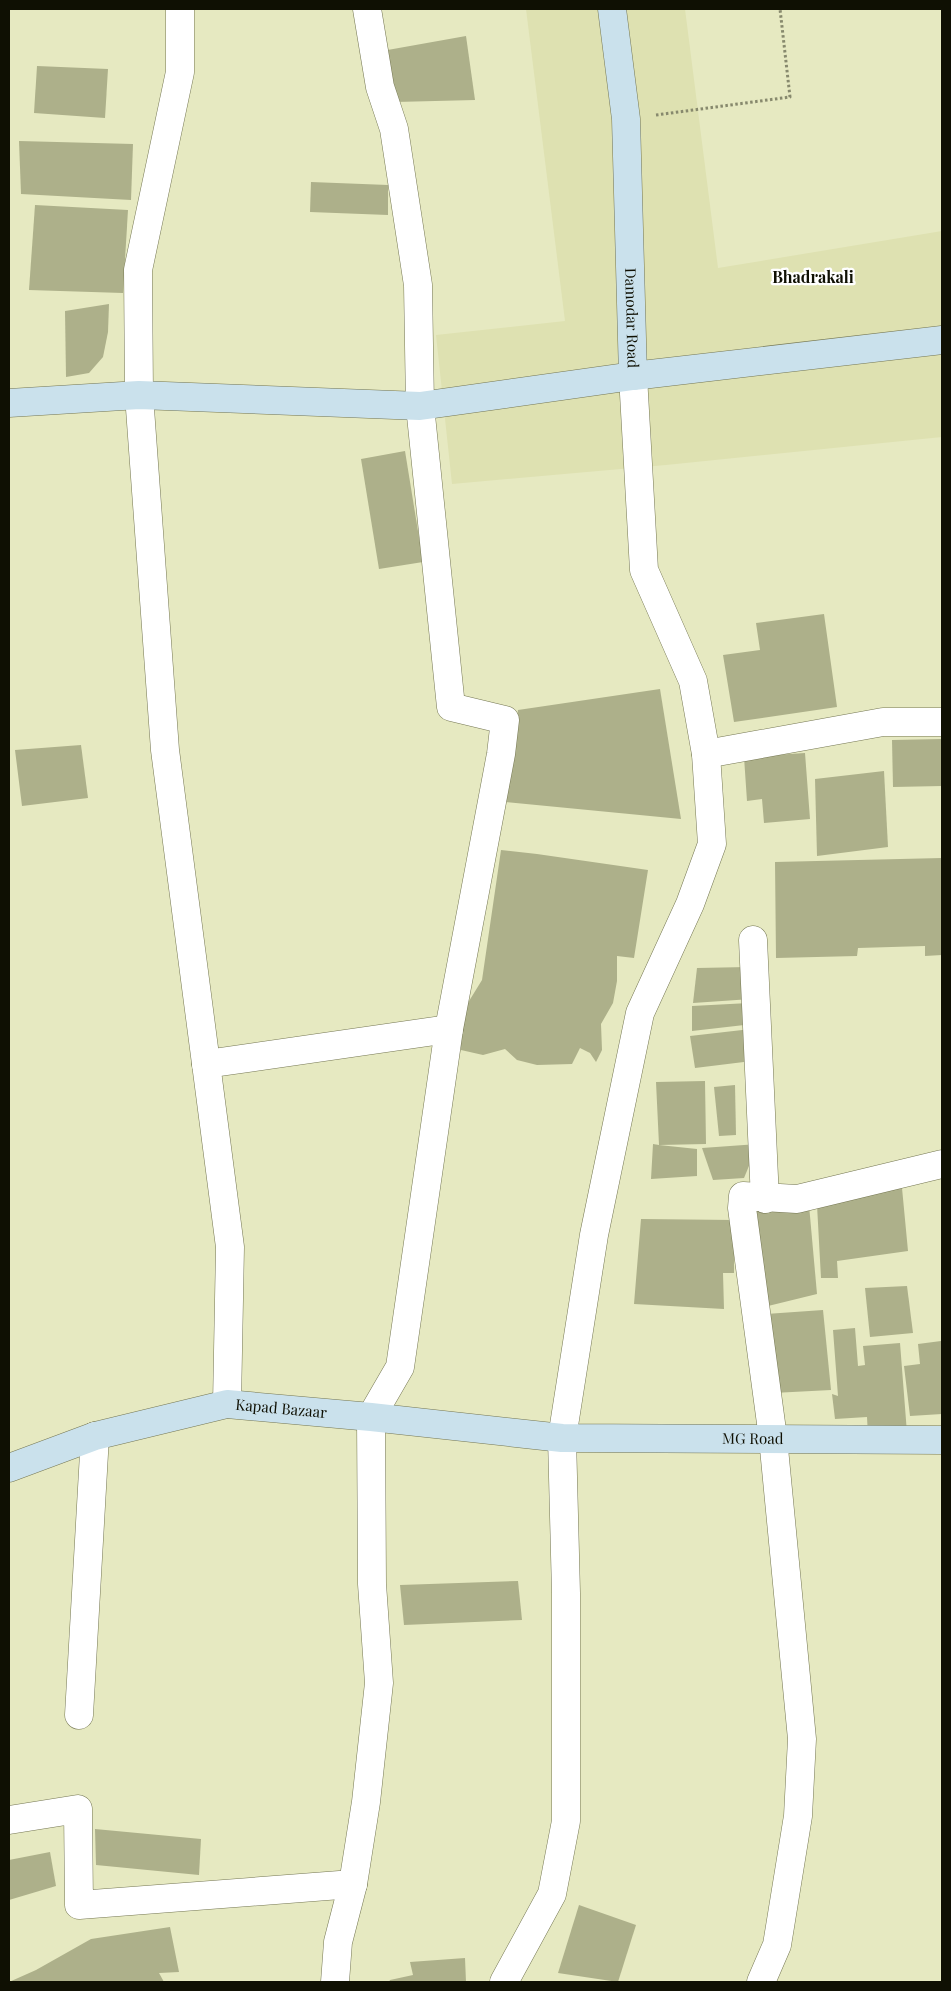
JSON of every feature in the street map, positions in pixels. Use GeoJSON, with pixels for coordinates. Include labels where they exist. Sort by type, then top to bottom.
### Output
{"type":"FeatureCollection","features":[{"type":"Feature","properties":{"kind":"street"},"geometry":{"type":"LineString","coordinates":[[180,9],[180,72],[138,270],[139,395],[165,750],[230,1247],[226,1404]]}},
{"type":"Feature","properties":{"kind":"street"},"geometry":{"type":"LineString","coordinates":[[334,1982],[338,1942],[353,1884],[366,1802],[379,1683],[372,1584],[371,1417],[400,1367],[449,1029],[501,754],[505,720],[451,707],[420,406],[418,285],[394,129],[380,87],[367,9]]}},
{"type":"Feature","properties":{"kind":"street","name":"Damodar Road"},"geometry":{"type":"LineString","coordinates":[[612,9],[626,119],[633,376],[942,340]]}},
{"type":"Feature","properties":{"kind":"street"},"geometry":{"type":"LineString","coordinates":[[9,403],[139,395],[420,406],[633,376],[644,570],[693,681],[706,754],[712,844],[690,904],[640,1013],[594,1235],[562,1438],[566,1593],[566,1821],[552,1894],[504,1982]]}},
{"type":"Feature","properties":{"kind":"street"},"geometry":{"type":"LineString","coordinates":[[706,754],[884,722],[942,722]]}},
{"type":"Feature","properties":{"kind":"street"},"geometry":{"type":"LineString","coordinates":[[754,940],[765,1199]]}},
{"type":"Feature","properties":{"kind":"street"},"geometry":{"type":"LineString","coordinates":[[206,1064],[449,1029]]}},
{"type":"Feature","properties":{"kind":"street"},"geometry":{"type":"LineString","coordinates":[[761,1982],[777,1945],[798,1816],[802,1739],[774,1438],[742,1208],[742,1196],[797,1200],[942,1164]]}},
{"type":"Feature","properties":{"kind":"street","name":"Kapad Bazaar"},"geometry":{"type":"LineString","coordinates":[[9,1468],[95,1436],[226,1404],[371,1417],[562,1438]]}},
{"type":"Feature","properties":{"kind":"street"},"geometry":{"type":"LineString","coordinates":[[79,1715],[95,1436]]}},
{"type":"Feature","properties":{"kind":"street","name":"MG Road"},"geometry":{"type":"LineString","coordinates":[[562,1438],[942,1440]]}},
{"type":"Feature","properties":{"kind":"street"},"geometry":{"type":"LineString","coordinates":[[9,1820],[78,1810],[79,1905],[353,1884]]}},
{"type":"Feature","properties":{"kind":"path"},"geometry":{"type":"LineString","coordinates":[[626,119],[790,97],[780,9]]}},
{"type":"Feature","properties":{"kind":"shaded area"},"geometry":{"type":"Polygon","coordinates":[[[526,9],[685,9],[718,268],[942,231],[942,437],[666,465],[452,484],[436,335],[565,321],[526,9]]]}},
{"type":"Feature","properties":{"kind":"building"},"geometry":{"type":"Polygon","coordinates":[[[466,36],[475,100],[395,102],[382,51],[466,36]]]}},
{"type":"Feature","properties":{"kind":"building"},"geometry":{"type":"Polygon","coordinates":[[[37,66],[108,69],[105,118],[34,113],[37,66]]]}},
{"type":"Feature","properties":{"kind":"building"},"geometry":{"type":"Polygon","coordinates":[[[19,141],[133,144],[131,200],[21,194],[19,141]]]}},
{"type":"Feature","properties":{"kind":"building"},"geometry":{"type":"Polygon","coordinates":[[[311,182],[388,185],[388,215],[310,212],[311,182]]]}},
{"type":"Feature","properties":{"kind":"building"},"geometry":{"type":"Polygon","coordinates":[[[35,205],[128,210],[123,293],[29,290],[35,205]]]}},
{"type":"Feature","properties":{"kind":"building"},"geometry":{"type":"Polygon","coordinates":[[[109,304],[108,332],[103,357],[89,373],[66,377],[65,311],[109,304]]]}},
{"type":"Feature","properties":{"kind":"building"},"geometry":{"type":"Polygon","coordinates":[[[405,451],[423,562],[379,569],[361,459],[405,451]]]}},
{"type":"Feature","properties":{"kind":"building"},"geometry":{"type":"Polygon","coordinates":[[[824,614],[837,707],[734,722],[723,655],[760,650],[756,623],[824,614]]]}},
{"type":"Feature","properties":{"kind":"building"},"geometry":{"type":"Polygon","coordinates":[[[660,689],[681,819],[506,802],[518,710],[660,689]]]}},
{"type":"Feature","properties":{"kind":"building"},"geometry":{"type":"Polygon","coordinates":[[[942,739],[942,786],[893,787],[892,740],[942,739]]]}},
{"type":"Feature","properties":{"kind":"building"},"geometry":{"type":"Polygon","coordinates":[[[81,745],[88,798],[22,806],[15,750],[81,745]]]}},
{"type":"Feature","properties":{"kind":"building"},"geometry":{"type":"Polygon","coordinates":[[[805,753],[810,819],[764,823],[762,799],[747,801],[744,757],[805,753]]]}},
{"type":"Feature","properties":{"kind":"building"},"geometry":{"type":"Polygon","coordinates":[[[884,771],[888,847],[817,856],[815,779],[884,771]]]}},
{"type":"Feature","properties":{"kind":"building"},"geometry":{"type":"Polygon","coordinates":[[[501,850],[648,870],[634,958],[617,956],[617,981],[613,1003],[601,1024],[602,1050],[596,1062],[590,1053],[580,1048],[572,1064],[537,1065],[517,1060],[505,1049],[483,1055],[461,1050],[460,1035],[466,1006],[482,980],[501,850]]]}},
{"type":"Feature","properties":{"kind":"building"},"geometry":{"type":"Polygon","coordinates":[[[942,858],[942,955],[925,956],[925,946],[858,948],[857,956],[776,958],[775,862],[942,858]]]}},
{"type":"Feature","properties":{"kind":"building"},"geometry":{"type":"Polygon","coordinates":[[[748,967],[751,999],[693,1003],[697,968],[748,967]]]}},
{"type":"Feature","properties":{"kind":"building"},"geometry":{"type":"Polygon","coordinates":[[[749,1003],[753,1024],[692,1031],[692,1006],[749,1003]]]}},
{"type":"Feature","properties":{"kind":"building"},"geometry":{"type":"Polygon","coordinates":[[[751,1029],[752,1061],[695,1068],[690,1036],[751,1029]]]}},
{"type":"Feature","properties":{"kind":"building"},"geometry":{"type":"Polygon","coordinates":[[[705,1081],[706,1144],[659,1145],[656,1082],[705,1081]]]}},
{"type":"Feature","properties":{"kind":"building"},"geometry":{"type":"Polygon","coordinates":[[[735,1085],[736,1135],[719,1136],[714,1087],[735,1085]]]}},
{"type":"Feature","properties":{"kind":"building"},"geometry":{"type":"Polygon","coordinates":[[[653,1144],[697,1149],[697,1176],[651,1179],[653,1144]]]}},
{"type":"Feature","properties":{"kind":"building"},"geometry":{"type":"Polygon","coordinates":[[[758,1144],[744,1178],[713,1180],[702,1148],[758,1144]]]}},
{"type":"Feature","properties":{"kind":"building"},"geometry":{"type":"Polygon","coordinates":[[[902,1188],[908,1251],[837,1261],[838,1278],[821,1278],[817,1205],[902,1188]]]}},
{"type":"Feature","properties":{"kind":"building"},"geometry":{"type":"Polygon","coordinates":[[[809,1205],[817,1294],[764,1307],[757,1212],[809,1205]]]}},
{"type":"Feature","properties":{"kind":"building"},"geometry":{"type":"Polygon","coordinates":[[[641,1219],[734,1220],[734,1273],[723,1273],[724,1309],[634,1304],[641,1219]]]}},
{"type":"Feature","properties":{"kind":"building"},"geometry":{"type":"Polygon","coordinates":[[[907,1286],[913,1333],[870,1337],[865,1288],[907,1286]]]}},
{"type":"Feature","properties":{"kind":"building"},"geometry":{"type":"Polygon","coordinates":[[[823,1310],[831,1390],[773,1393],[766,1314],[823,1310]]]}},
{"type":"Feature","properties":{"kind":"building"},"geometry":{"type":"Polygon","coordinates":[[[855,1328],[858,1366],[865,1365],[863,1346],[900,1343],[907,1433],[868,1436],[867,1417],[835,1419],[832,1394],[838,1396],[833,1330],[855,1328]]]}},
{"type":"Feature","properties":{"kind":"building"},"geometry":{"type":"Polygon","coordinates":[[[941,1341],[942,1414],[910,1416],[904,1366],[920,1364],[918,1344],[941,1341]]]}},
{"type":"Feature","properties":{"kind":"building"},"geometry":{"type":"Polygon","coordinates":[[[518,1581],[522,1620],[404,1625],[400,1585],[518,1581]]]}},
{"type":"Feature","properties":{"kind":"building"},"geometry":{"type":"Polygon","coordinates":[[[95,1829],[201,1839],[199,1875],[96,1865],[95,1829]]]}},
{"type":"Feature","properties":{"kind":"building"},"geometry":{"type":"Polygon","coordinates":[[[50,1852],[56,1886],[9,1900],[9,1860],[50,1852]]]}},
{"type":"Feature","properties":{"kind":"building"},"geometry":{"type":"Polygon","coordinates":[[[579,1905],[636,1925],[618,1982],[558,1973],[579,1905]]]}},
{"type":"Feature","properties":{"kind":"building"},"geometry":{"type":"Polygon","coordinates":[[[170,1927],[179,1972],[159,1973],[164,1982],[9,1982],[36,1970],[91,1939],[170,1927]]]}},
{"type":"Feature","properties":{"kind":"building"},"geometry":{"type":"Polygon","coordinates":[[[465,1958],[466,1982],[389,1982],[390,1980],[413,1975],[410,1962],[465,1958]]]}},
{"type":"Feature","properties":{"kind":"district","name":"Bhadrakali"},"geometry":{"type":"Point","coordinates":[813,277]}}]}
